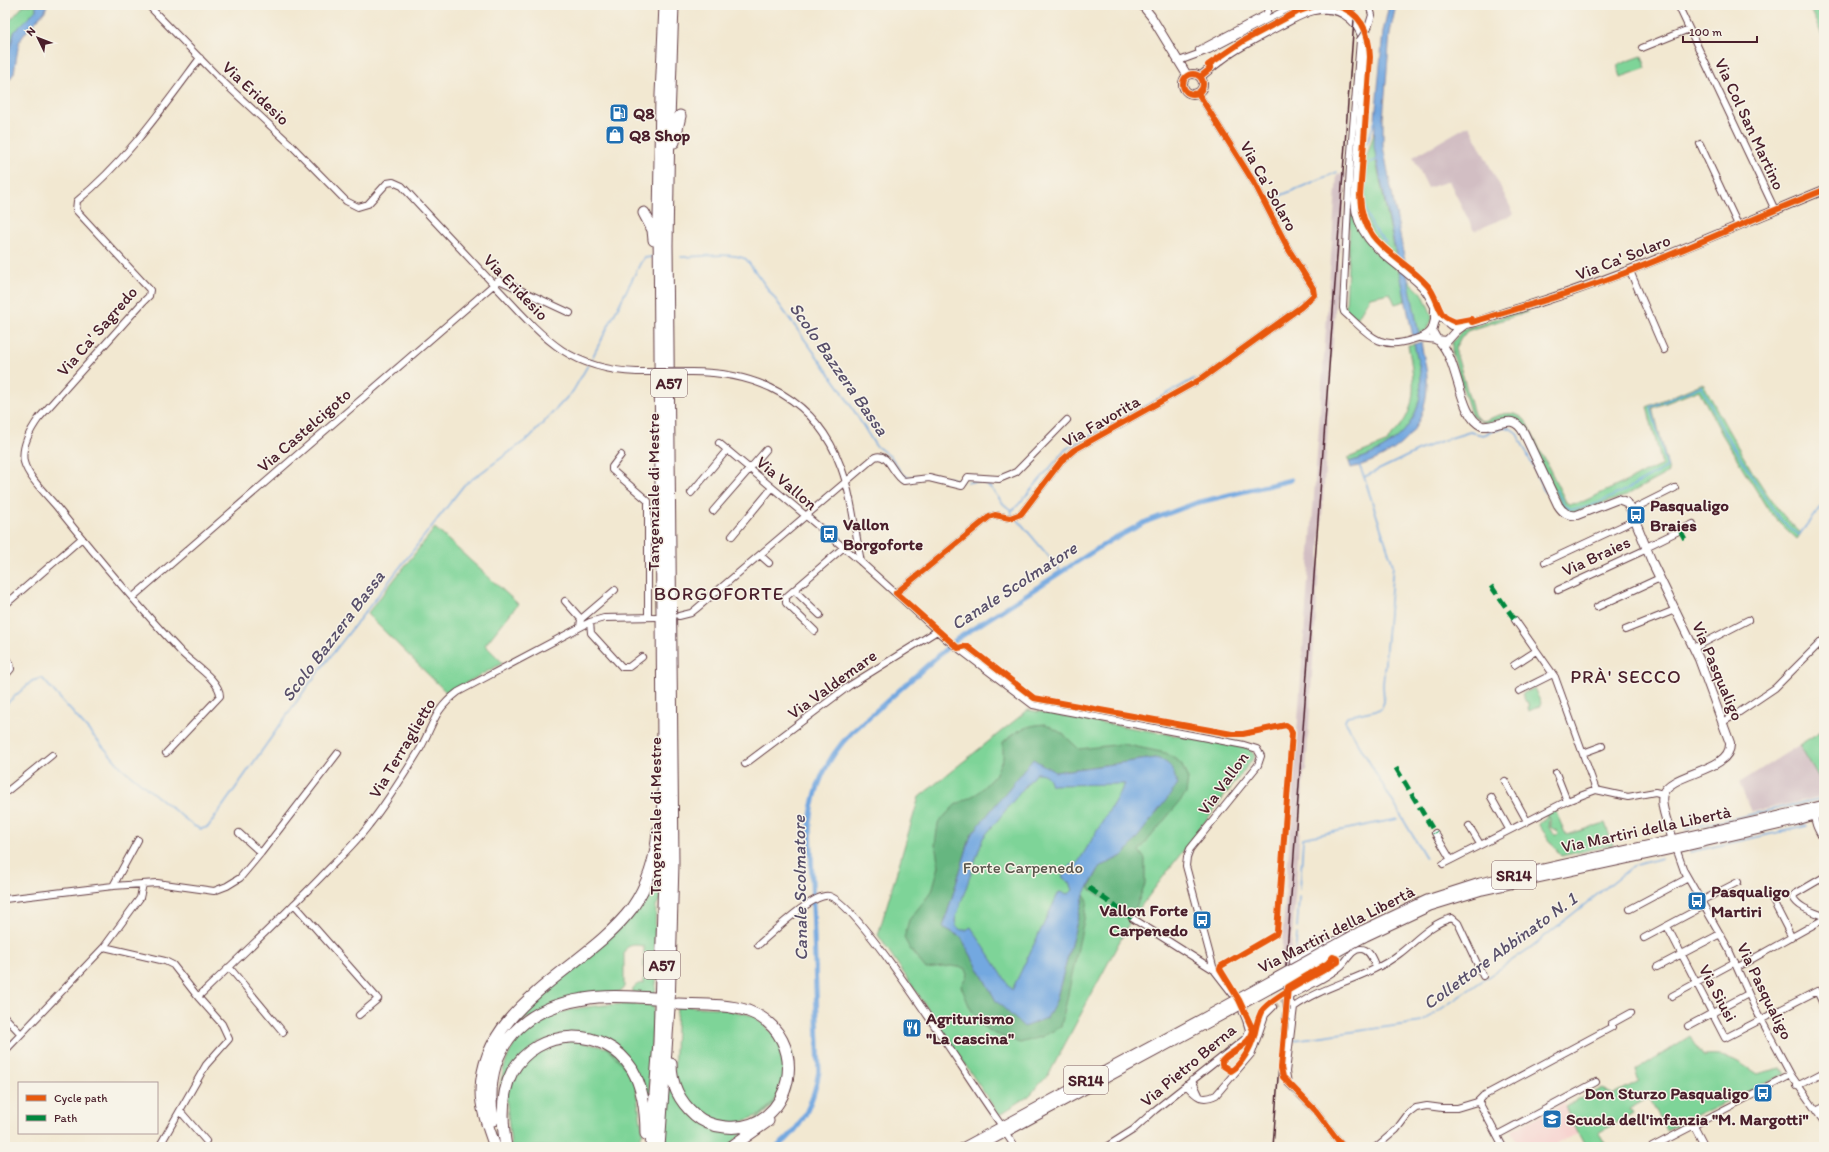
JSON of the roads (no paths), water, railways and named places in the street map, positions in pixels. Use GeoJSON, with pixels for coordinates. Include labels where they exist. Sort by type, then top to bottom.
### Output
{"type":"FeatureCollection","features":[{"type":"Feature","properties":{"kind":"highway","name":"Tangenziale di Mestre"},"geometry":{"type":"LineString","coordinates":[[659,1147],[675,1004],[673,852],[669,768],[659,260],[661,95],[665,5]]}},
{"type":"Feature","properties":{"kind":"highway","name":"Tangenziale di Mestre"},"geometry":{"type":"LineString","coordinates":[[650,1147],[657,1075],[662,958],[664,783],[669,768],[667,245],[673,5]]}},
{"type":"Feature","properties":{"kind":"highway"},"geometry":{"type":"LineString","coordinates":[[668,188],[673,162],[675,134],[680,116]]}},
{"type":"Feature","properties":{"kind":"highway"},"geometry":{"type":"LineString","coordinates":[[644,213],[653,230],[655,250],[659,260]]}},
{"type":"Feature","properties":{"kind":"highway","name":"A57"},"geometry":{"type":"LineString","coordinates":[[496,1147],[486,1119],[482,1098],[484,1070],[490,1051],[502,1029],[517,1012],[540,990],[601,940],[632,907],[646,882],[654,859],[659,828],[659,807],[664,783]]}},
{"type":"Feature","properties":{"kind":"highway","name":"A57"},"geometry":{"type":"LineString","coordinates":[[496,1147],[491,1107],[491,1084],[501,1049],[515,1031],[541,1012],[571,1001],[602,997],[654,1000],[603,1002],[577,1005],[544,1016],[520,1033],[505,1055],[497,1084],[497,1115],[505,1147]]}},
{"type":"Feature","properties":{"kind":"highway","name":"A57"},"geometry":{"type":"LineString","coordinates":[[675,1004],[725,1002],[756,1009],[776,1022],[791,1046],[794,1058],[795,1073],[791,1088],[784,1103],[762,1126],[731,1147]]}},
{"type":"Feature","properties":{"kind":"highway","name":"A57"},"geometry":{"type":"LineString","coordinates":[[675,1004],[720,1006],[744,1010],[763,1019],[776,1031],[786,1048],[790,1069],[786,1089],[769,1114],[746,1126],[730,1128],[706,1122],[695,1115],[686,1105],[676,1089],[672,1074],[673,1021],[675,1004]]}},
{"type":"Feature","properties":{"kind":"highway","name":"A57"},"geometry":{"type":"LineString","coordinates":[[505,1147],[504,1102],[508,1084],[516,1066],[528,1053],[543,1043],[559,1038],[575,1036],[593,1040],[605,1045],[620,1056],[633,1070],[640,1088],[646,1124],[646,1147]]}},
{"type":"Feature","properties":{"kind":"main road","name":"Via Martiri della Libertà"},"geometry":{"type":"LineString","coordinates":[[1675,844],[1824,805]]}},
{"type":"Feature","properties":{"kind":"main road","name":"Via Martiri della Libertà"},"geometry":{"type":"LineString","coordinates":[[964,1147],[1003,1129],[1211,1017],[1361,932],[1404,910],[1458,889],[1512,875],[1675,844],[1820,813]]}},
{"type":"Feature","properties":{"kind":"main road","name":"Via Martiri della Libertà"},"geometry":{"type":"LineString","coordinates":[[978,1147],[1003,1129]]}},
{"type":"Feature","properties":{"kind":"street","name":"Via Eridesio"},"geometry":{"type":"LineString","coordinates":[[148,5],[346,201],[358,207],[368,204],[390,181],[402,186],[550,341],[583,361],[614,370],[638,372],[718,373],[741,377],[768,386],[796,404],[819,426],[831,444],[842,468],[861,562]]}},
{"type":"Feature","properties":{"kind":"street"},"geometry":{"type":"LineString","coordinates":[[1142,5],[1151,16],[1187,75]]}},
{"type":"Feature","properties":{"kind":"street"},"geometry":{"type":"LineString","coordinates":[[1194,54],[1266,15],[1268,11],[1265,5]]}},
{"type":"Feature","properties":{"kind":"street"},"geometry":{"type":"LineString","coordinates":[[1179,61],[1194,54],[1209,50],[1295,5]]}},
{"type":"Feature","properties":{"kind":"street","name":"Via Ca' Solaro"},"geometry":{"type":"LineString","coordinates":[[1368,5],[1372,15],[1368,28],[1360,40],[1350,165],[1343,308],[1344,312],[1381,342],[1397,344],[1420,338],[1429,333],[1433,326],[1448,323],[1468,323],[1531,305],[1630,271],[1824,190]]}},
{"type":"Feature","properties":{"kind":"street","name":"Via Col San Martino"},"geometry":{"type":"LineString","coordinates":[[1678,5],[1775,210]]}},
{"type":"Feature","properties":{"kind":"street"},"geometry":{"type":"LineString","coordinates":[[1200,77],[1232,52],[1308,12],[1328,9],[1336,10],[1351,18],[1362,33],[1365,52],[1356,185],[1356,215],[1367,237],[1426,291],[1448,323],[1451,337],[1450,355],[1471,419],[1482,426],[1508,421],[1519,425],[1558,506],[1568,515],[1577,515],[1618,499],[1626,502],[1631,510],[1675,488]]}},
{"type":"Feature","properties":{"kind":"street"},"geometry":{"type":"LineString","coordinates":[[1642,48],[1689,29]]}},
{"type":"Feature","properties":{"kind":"street","name":"Via Ca' Sagredo"},"geometry":{"type":"LineString","coordinates":[[82,538],[28,473],[23,457],[27,439],[39,418],[145,299],[150,290],[76,210],[77,201],[100,182],[144,133],[200,58]]}},
{"type":"Feature","properties":{"kind":"street"},"geometry":{"type":"LineString","coordinates":[[1195,74],[1200,77],[1203,84],[1198,93],[1192,94],[1184,90],[1182,83],[1187,75],[1195,74]]}},
{"type":"Feature","properties":{"kind":"street","name":"Via Ca' Solaro"},"geometry":{"type":"LineString","coordinates":[[1198,93],[1256,186],[1289,250],[1313,288],[1314,293]]}},
{"type":"Feature","properties":{"kind":"street"},"geometry":{"type":"LineString","coordinates":[[1700,144],[1738,225]]}},
{"type":"Feature","properties":{"kind":"street","name":"Via Ca' Solaro"},"geometry":{"type":"LineString","coordinates":[[1630,271],[1664,350]]}},
{"type":"Feature","properties":{"kind":"street"},"geometry":{"type":"LineString","coordinates":[[494,284],[499,280],[570,312]]}},
{"type":"Feature","properties":{"kind":"street","name":"Via Castelcigoto"},"geometry":{"type":"LineString","coordinates":[[133,597],[494,284]]}},
{"type":"Feature","properties":{"kind":"street","name":"Via Favorita"},"geometry":{"type":"LineString","coordinates":[[896,592],[989,517],[995,515],[1010,518],[1021,514],[1061,461],[1074,450],[1201,379],[1301,307],[1311,299],[1314,293]]}},
{"type":"Feature","properties":{"kind":"street"},"geometry":{"type":"LineString","coordinates":[[1435,306],[1432,335],[1450,355]]}},
{"type":"Feature","properties":{"kind":"street","name":"Via Ca' Solaro"},"geometry":{"type":"LineString","coordinates":[[1420,338],[1447,341],[1460,328],[1468,323]]}},
{"type":"Feature","properties":{"kind":"street"},"geometry":{"type":"LineString","coordinates":[[679,616],[691,613],[696,609],[845,482],[878,456],[886,459],[898,477],[904,481],[929,478],[960,487],[969,476],[999,479],[1016,472],[1067,420]]}},
{"type":"Feature","properties":{"kind":"street","name":"Via Vallon"},"geometry":{"type":"LineString","coordinates":[[718,443],[844,547],[896,592],[946,639],[1033,705],[1244,745],[1259,751],[1260,759],[1256,768],[1192,847],[1187,857],[1186,866],[1214,970]]}},
{"type":"Feature","properties":{"kind":"street"},"geometry":{"type":"LineString","coordinates":[[691,494],[727,450]]}},
{"type":"Feature","properties":{"kind":"street"},"geometry":{"type":"LineString","coordinates":[[713,511],[766,450]]}},
{"type":"Feature","properties":{"kind":"street"},"geometry":{"type":"LineString","coordinates":[[621,455],[612,470],[648,501],[648,617]]}},
{"type":"Feature","properties":{"kind":"street"},"geometry":{"type":"LineString","coordinates":[[732,536],[772,488]]}},
{"type":"Feature","properties":{"kind":"street","name":"Via Pasqualigo"},"geometry":{"type":"LineString","coordinates":[[1631,510],[1646,548],[1694,648],[1730,743],[1729,751],[1725,758],[1669,786],[1663,794],[1664,809],[1675,844],[1688,878],[1736,965],[1761,1020],[1797,1086],[1824,1122]]}},
{"type":"Feature","properties":{"kind":"street"},"geometry":{"type":"LineString","coordinates":[[1545,562],[1635,520]]}},
{"type":"Feature","properties":{"kind":"street","name":"Via Braies"},"geometry":{"type":"LineString","coordinates":[[1558,590],[1694,524]]}},
{"type":"Feature","properties":{"kind":"street"},"geometry":{"type":"LineString","coordinates":[[5,604],[82,538],[182,653],[208,676],[220,692],[220,696],[166,753]]}},
{"type":"Feature","properties":{"kind":"street"},"geometry":{"type":"LineString","coordinates":[[815,631],[786,603],[786,597],[844,547]]}},
{"type":"Feature","properties":{"kind":"street"},"geometry":{"type":"LineString","coordinates":[[760,555],[769,563]]}},
{"type":"Feature","properties":{"kind":"street"},"geometry":{"type":"LineString","coordinates":[[1597,607],[1660,578]]}},
{"type":"Feature","properties":{"kind":"street"},"geometry":{"type":"LineString","coordinates":[[580,627],[582,619],[615,590]]}},
{"type":"Feature","properties":{"kind":"street"},"geometry":{"type":"LineString","coordinates":[[794,590],[820,615]]}},
{"type":"Feature","properties":{"kind":"street"},"geometry":{"type":"LineString","coordinates":[[565,601],[582,619]]}},
{"type":"Feature","properties":{"kind":"street","name":"Via Pasqualigo"},"geometry":{"type":"LineString","coordinates":[[1625,630],[1675,610]]}},
{"type":"Feature","properties":{"kind":"street","name":"Via Terraglietto"},"geometry":{"type":"LineString","coordinates":[[198,997],[294,904],[368,826],[389,798],[428,735],[435,715],[448,699],[458,692],[590,622],[604,618],[657,617]]}},
{"type":"Feature","properties":{"kind":"street"},"geometry":{"type":"LineString","coordinates":[[1516,620],[1553,674],[1596,790]]}},
{"type":"Feature","properties":{"kind":"street"},"geometry":{"type":"LineString","coordinates":[[1694,648],[1748,620]]}},
{"type":"Feature","properties":{"kind":"street"},"geometry":{"type":"LineString","coordinates":[[590,622],[591,633],[622,667],[629,667],[642,657]]}},
{"type":"Feature","properties":{"kind":"street","name":"Via Valdemare"},"geometry":{"type":"LineString","coordinates":[[745,764],[849,686],[937,631]]}},
{"type":"Feature","properties":{"kind":"street"},"geometry":{"type":"LineString","coordinates":[[1722,722],[1775,688],[1824,639]]}},
{"type":"Feature","properties":{"kind":"street"},"geometry":{"type":"LineString","coordinates":[[1514,665],[1536,651]]}},
{"type":"Feature","properties":{"kind":"street"},"geometry":{"type":"LineString","coordinates":[[5,656],[10,663],[11,669],[5,676]]}},
{"type":"Feature","properties":{"kind":"street"},"geometry":{"type":"LineString","coordinates":[[1519,691],[1553,674]]}},
{"type":"Feature","properties":{"kind":"street"},"geometry":{"type":"LineString","coordinates":[[1583,753],[1602,746]]}},
{"type":"Feature","properties":{"kind":"street"},"geometry":{"type":"LineString","coordinates":[[5,899],[113,886],[157,883],[214,891],[221,889],[240,878],[338,753]]}},
{"type":"Feature","properties":{"kind":"street"},"geometry":{"type":"LineString","coordinates":[[5,793],[52,755]]}},
{"type":"Feature","properties":{"kind":"street"},"geometry":{"type":"LineString","coordinates":[[1556,773],[1567,801]]}},
{"type":"Feature","properties":{"kind":"street"},"geometry":{"type":"LineString","coordinates":[[1505,781],[1527,821]]}},
{"type":"Feature","properties":{"kind":"street"},"geometry":{"type":"LineString","coordinates":[[1443,864],[1567,801],[1596,790],[1628,797],[1655,792],[1663,794]]}},
{"type":"Feature","properties":{"kind":"street"},"geometry":{"type":"LineString","coordinates":[[1491,797],[1510,829]]}},
{"type":"Feature","properties":{"kind":"street"},"geometry":{"type":"LineString","coordinates":[[1820,813],[1814,818],[1824,841]]}},
{"type":"Feature","properties":{"kind":"street"},"geometry":{"type":"LineString","coordinates":[[1469,826],[1480,844]]}},
{"type":"Feature","properties":{"kind":"street"},"geometry":{"type":"LineString","coordinates":[[239,833],[261,853]]}},
{"type":"Feature","properties":{"kind":"street"},"geometry":{"type":"LineString","coordinates":[[1435,833],[1451,860]]}},
{"type":"Feature","properties":{"kind":"street"},"geometry":{"type":"LineString","coordinates":[[113,886],[138,840]]}},
{"type":"Feature","properties":{"kind":"street"},"geometry":{"type":"LineString","coordinates":[[1824,877],[1795,894],[1793,897],[1806,909],[1824,916]]}},
{"type":"Feature","properties":{"kind":"street"},"geometry":{"type":"LineString","coordinates":[[1630,909],[1688,878]]}},
{"type":"Feature","properties":{"kind":"street"},"geometry":{"type":"LineString","coordinates":[[1644,938],[1667,926],[1738,882]]}},
{"type":"Feature","properties":{"kind":"street"},"geometry":{"type":"LineString","coordinates":[[5,1051],[104,947],[140,898],[143,884]]}},
{"type":"Feature","properties":{"kind":"street"},"geometry":{"type":"LineString","coordinates":[[1770,895],[1792,938]]}},
{"type":"Feature","properties":{"kind":"street"},"geometry":{"type":"LineString","coordinates":[[758,945],[807,904],[828,896],[839,901],[874,940],[1015,1147]]}},
{"type":"Feature","properties":{"kind":"street"},"geometry":{"type":"LineString","coordinates":[[294,904],[378,999],[359,1015]]}},
{"type":"Feature","properties":{"kind":"street"},"geometry":{"type":"LineString","coordinates":[[1132,918],[1214,970]]}},
{"type":"Feature","properties":{"kind":"street"},"geometry":{"type":"LineString","coordinates":[[1294,1007],[1318,993],[1376,967],[1398,955],[1424,933],[1452,918],[1458,923],[1483,976]]}},
{"type":"Feature","properties":{"kind":"street"},"geometry":{"type":"LineString","coordinates":[[1672,996],[1696,983],[1792,938],[1824,920]]}},
{"type":"Feature","properties":{"kind":"street","name":"Via Siusi"},"geometry":{"type":"LineString","coordinates":[[1667,926],[1725,1038],[1761,1020]]}},
{"type":"Feature","properties":{"kind":"street"},"geometry":{"type":"LineString","coordinates":[[1343,1147],[1316,1111],[1288,1083],[1286,1072],[1294,1007],[1290,1002],[1293,960],[1361,932]]}},
{"type":"Feature","properties":{"kind":"street"},"geometry":{"type":"LineString","coordinates":[[1657,967],[1720,934]]}},
{"type":"Feature","properties":{"kind":"street"},"geometry":{"type":"LineString","coordinates":[[104,947],[165,961],[173,965],[198,997],[222,1024],[229,1039],[206,1066],[159,1147]]}},
{"type":"Feature","properties":{"kind":"street"},"geometry":{"type":"LineString","coordinates":[[1294,994],[1341,966],[1354,951],[1360,949],[1366,950],[1370,954],[1376,967]]}},
{"type":"Feature","properties":{"kind":"street"},"geometry":{"type":"LineString","coordinates":[[229,967],[283,1032]]}},
{"type":"Feature","properties":{"kind":"street","name":"Via Pietro Berna"},"geometry":{"type":"LineString","coordinates":[[1106,1147],[1133,1130],[1192,1080],[1246,1038],[1249,1030],[1238,1001],[1214,970]]}},
{"type":"Feature","properties":{"kind":"street"},"geometry":{"type":"LineString","coordinates":[[1761,1020],[1817,991],[1824,1006]]}},
{"type":"Feature","properties":{"kind":"street"},"geometry":{"type":"LineString","coordinates":[[1688,1026],[1748,994]]}},
{"type":"Feature","properties":{"kind":"street"},"geometry":{"type":"LineString","coordinates":[[1186,1085],[1200,1097],[1207,1099],[1216,1095],[1252,1053],[1265,1015],[1273,1007]]}},
{"type":"Feature","properties":{"kind":"street"},"geometry":{"type":"LineString","coordinates":[[1376,1147],[1396,1130],[1408,1114],[1416,1108],[1427,1106],[1457,1108],[1477,1102],[1483,1096],[1612,1026],[1611,1024],[1631,1013]]}},
{"type":"Feature","properties":{"kind":"street"},"geometry":{"type":"LineString","coordinates":[[5,1017],[21,1034]]}},
{"type":"Feature","properties":{"kind":"street"},"geometry":{"type":"LineString","coordinates":[[1797,1086],[1824,1072]]}},
{"type":"Feature","properties":{"kind":"street"},"geometry":{"type":"LineString","coordinates":[[1652,1147],[1791,1075]]}},
{"type":"Feature","properties":{"kind":"street"},"geometry":{"type":"LineString","coordinates":[[1192,1080],[1200,1097]]}},
{"type":"Feature","properties":{"kind":"street"},"geometry":{"type":"LineString","coordinates":[[1497,1135],[1596,1082]]}},
{"type":"Feature","properties":{"kind":"street"},"geometry":{"type":"LineString","coordinates":[[1477,1102],[1480,1104],[1503,1147]]}},
{"type":"Feature","properties":{"kind":"street"},"geometry":{"type":"LineString","coordinates":[[1816,1111],[1824,1107]]}},
{"type":"Feature","properties":{"kind":"street"},"geometry":{"type":"LineString","coordinates":[[180,1111],[206,1141]]}},
{"type":"Feature","properties":{"kind":"street"},"geometry":{"type":"LineString","coordinates":[[1694,1126],[1705,1147]]}},
{"type":"Feature","properties":{"kind":"water"},"geometry":{"type":"Polygon","coordinates":[[[36,5],[47,5],[45,11],[19,42],[14,73],[5,86],[5,69],[14,32],[36,10],[36,5]]]}},
{"type":"Feature","properties":{"kind":"water"},"geometry":{"type":"Polygon","coordinates":[[[1389,5],[1396,5],[1390,33],[1383,119],[1383,146],[1419,335],[1413,337],[1374,147],[1383,32],[1389,5]]]}},
{"type":"Feature","properties":{"kind":"water"},"geometry":{"type":"Polygon","coordinates":[[[1421,342],[1426,368],[1427,385],[1421,417],[1405,440],[1394,450],[1367,463],[1351,468],[1349,462],[1377,452],[1400,436],[1415,414],[1419,400],[1421,379],[1414,344],[1421,342]]]}},
{"type":"Feature","properties":{"kind":"water"},"geometry":{"type":"Polygon","coordinates":[[[1155,758],[1169,765],[1175,776],[1177,786],[1124,855],[1100,867],[1084,895],[1056,1001],[1047,1018],[1024,1027],[996,1001],[961,937],[943,927],[971,835],[1033,759],[1055,772],[1155,758]],[[1036,773],[983,838],[955,920],[956,926],[961,930],[966,930],[971,927],[1012,990],[1059,892],[1069,894],[1073,890],[1070,883],[1062,877],[1071,864],[1076,866],[1125,784],[1051,785],[1046,776],[1036,773]]]}},
{"type":"Feature","properties":{"kind":"waterway","name":"Scolo Bazzera Bassa"},"geometry":{"type":"LineString","coordinates":[[1367,143],[1376,118]]}},
{"type":"Feature","properties":{"kind":"waterway"},"geometry":{"type":"LineString","coordinates":[[1377,160],[1369,163],[1367,168],[1364,199],[1368,217],[1372,226],[1386,242]]}},
{"type":"Feature","properties":{"kind":"waterway","name":"Scolo Bazzera Bassa"},"geometry":{"type":"LineString","coordinates":[[1270,200],[1337,172]]}},
{"type":"Feature","properties":{"kind":"waterway","name":"Scolo Bazzera Bassa"},"geometry":{"type":"LineString","coordinates":[[681,257],[723,255],[746,259],[840,388],[875,445],[891,457],[902,474],[908,477],[933,475],[962,481]]}},
{"type":"Feature","properties":{"kind":"waterway","name":"Scolo Bazzera Bassa"},"geometry":{"type":"LineString","coordinates":[[590,362],[641,262],[644,258],[652,257]]}},
{"type":"Feature","properties":{"kind":"waterway","name":"Scolo Bazzera Bassa"},"geometry":{"type":"LineString","coordinates":[[5,705],[32,681],[42,678],[122,768],[194,826],[201,829],[208,827],[309,684],[464,485],[529,438],[573,391],[588,365]]}},
{"type":"Feature","properties":{"kind":"waterway","name":"Scolo Bazzera Bassa"},"geometry":{"type":"LineString","coordinates":[[968,482],[980,482],[988,485],[1001,501],[1013,510],[1066,449],[1194,379]]}},
{"type":"Feature","properties":{"kind":"waterway"},"geometry":{"type":"LineString","coordinates":[[1556,490],[1565,506],[1571,509],[1583,508],[1608,499],[1667,467],[1651,407],[1701,386],[1724,432],[1780,519],[1799,535],[1824,502]]}},
{"type":"Feature","properties":{"kind":"waterway"},"geometry":{"type":"LineString","coordinates":[[1359,465],[1364,477],[1444,440],[1470,432],[1483,435],[1503,427],[1510,428],[1517,433],[1536,473]]}},
{"type":"Feature","properties":{"kind":"waterway"},"geometry":{"type":"LineString","coordinates":[[1537,476],[1545,493]]}},
{"type":"Feature","properties":{"kind":"waterway"},"geometry":{"type":"LineString","coordinates":[[1364,477],[1393,565],[1383,685],[1384,702],[1381,709],[1347,716],[1345,721],[1426,858]]}},
{"type":"Feature","properties":{"kind":"waterway","name":"Canale Scolmatore"},"geometry":{"type":"LineString","coordinates":[[777,1147],[794,1132],[806,1114],[814,1094],[819,1072],[810,823],[818,786],[828,763],[842,743],[851,733],[957,639],[1111,540],[1148,521],[1196,503],[1291,480]]}},
{"type":"Feature","properties":{"kind":"waterway","name":"Scolo Bazzera Bassa"},"geometry":{"type":"LineString","coordinates":[[1011,510],[1012,514]]}},
{"type":"Feature","properties":{"kind":"waterway"},"geometry":{"type":"LineString","coordinates":[[1018,520],[1061,571]]}},
{"type":"Feature","properties":{"kind":"waterway"},"geometry":{"type":"LineString","coordinates":[[1686,829],[1824,798]]}},
{"type":"Feature","properties":{"kind":"waterway"},"geometry":{"type":"LineString","coordinates":[[1300,889],[1303,838],[1397,819]]}},
{"type":"Feature","properties":{"kind":"waterway","name":"Collettore Abbinato N. 1"},"geometry":{"type":"LineString","coordinates":[[1690,852],[1807,826]]}},
{"type":"Feature","properties":{"kind":"waterway","name":"Collettore Abbinato N. 1"},"geometry":{"type":"LineString","coordinates":[[1294,1040],[1422,1022],[1530,948],[1633,866],[1661,858]]}},
{"type":"Feature","properties":{"kind":"waterway"},"geometry":{"type":"LineString","coordinates":[[1297,928],[1299,897]]}},
{"type":"Feature","properties":{"kind":"waterway"},"geometry":{"type":"LineString","coordinates":[[1295,954],[1297,934]]}},
{"type":"Feature","properties":{"kind":"tunnel"},"geometry":{"type":"LineString","coordinates":[[1273,1007],[1294,994]]}},
{"type":"Feature","properties":{"kind":"railway"},"geometry":{"type":"LineString","coordinates":[[1273,1147],[1355,5]]}},
{"type":"Feature","properties":{"kind":"place","name":"Q8"},"geometry":{"type":"Point","coordinates":[619,113]}},
{"type":"Feature","properties":{"kind":"place","name":"Q8 Shop"},"geometry":{"type":"Point","coordinates":[615,135]}},
{"type":"Feature","properties":{"kind":"place","name":"Pasqualigo Braies"},"geometry":{"type":"Point","coordinates":[1636,515]}},
{"type":"Feature","properties":{"kind":"place","name":"Vallon Borgoforte"},"geometry":{"type":"Point","coordinates":[829,534]}},
{"type":"Feature","properties":{"kind":"place","name":"Pasqualigo Martiri"},"geometry":{"type":"Point","coordinates":[1697,901]}},
{"type":"Feature","properties":{"kind":"place","name":"Vallon Forte Carpenedo"},"geometry":{"type":"Point","coordinates":[1202,920]}},
{"type":"Feature","properties":{"kind":"place","name":"Agriturismo \"La cascina\""},"geometry":{"type":"Point","coordinates":[912,1028]}},
{"type":"Feature","properties":{"kind":"place","name":"Don Sturzo Pasqualigo"},"geometry":{"type":"Point","coordinates":[1763,1093]}},
{"type":"Feature","properties":{"kind":"place","name":"Scuola dell'infanzia \"M. Margotti\""},"geometry":{"type":"Point","coordinates":[1552,1119]}},
{"type":"Feature","properties":{"kind":"district","name":"BORGOFORTE"},"geometry":{"type":"Point","coordinates":[719,593]}},
{"type":"Feature","properties":{"kind":"district","name":"PRÀ' SECCO"},"geometry":{"type":"Point","coordinates":[1626,676]}},
{"type":"Feature","properties":{"kind":"park label","name":"Forte Carpenedo"},"geometry":{"type":"Point","coordinates":[1023,867]}}]}
